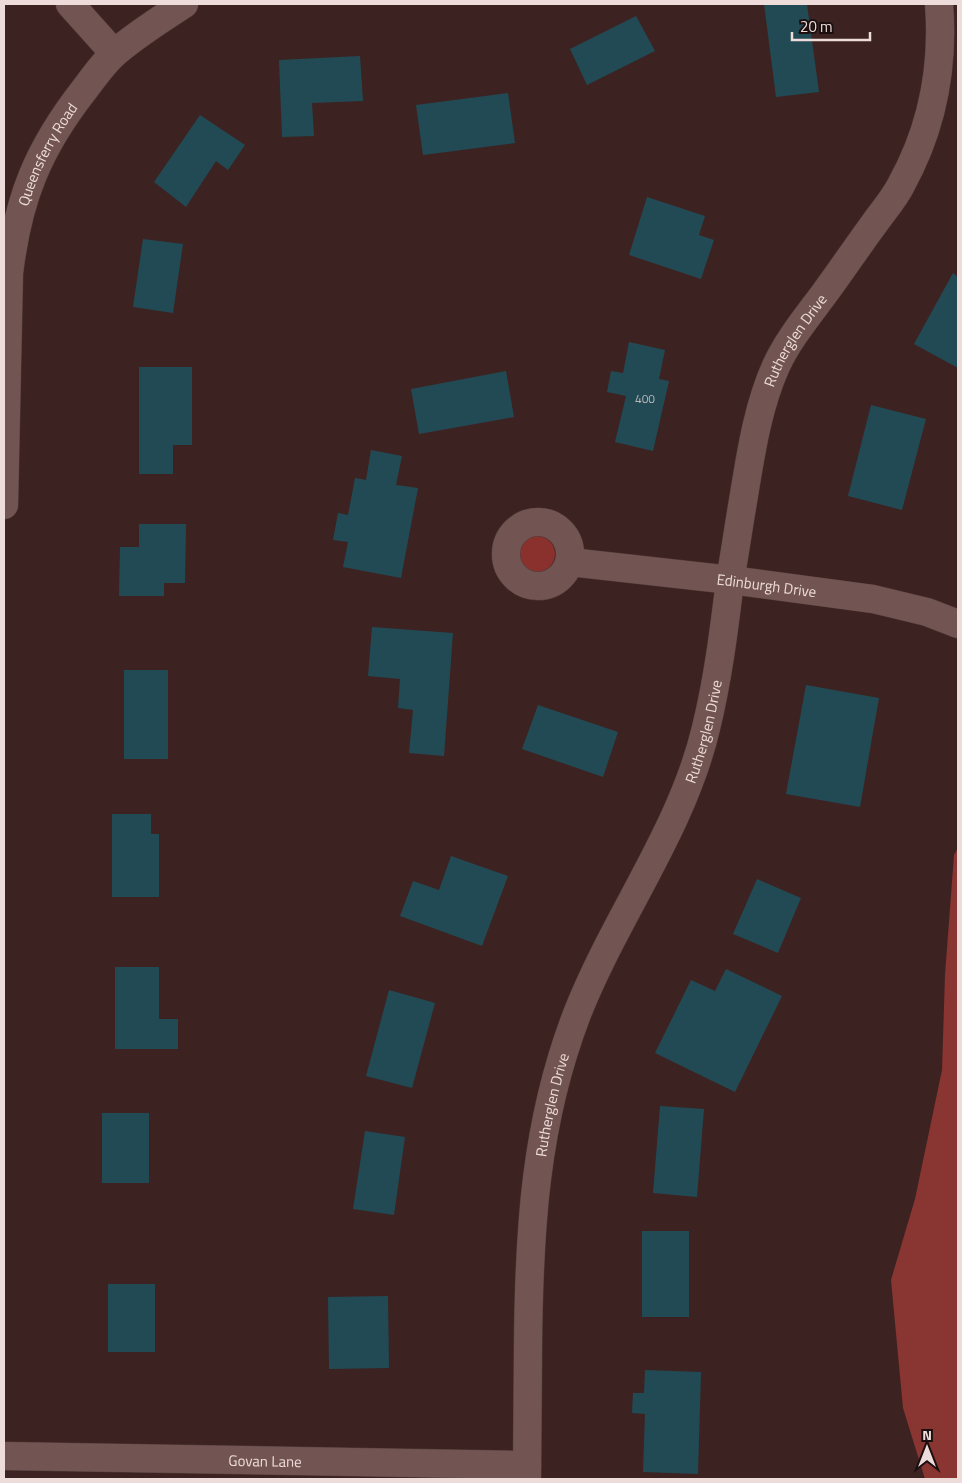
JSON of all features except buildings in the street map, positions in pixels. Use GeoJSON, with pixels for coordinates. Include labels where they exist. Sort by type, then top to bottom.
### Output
{"type":"FeatureCollection","features":[{"type":"Feature","properties":{"kind":"street"},"geometry":{"type":"LineString","coordinates":[[70,4],[114,53]]}},
{"type":"Feature","properties":{"kind":"street","name":"Queensferry Road"},"geometry":{"type":"LineString","coordinates":[[4,506],[9,273],[18,217],[32,176],[62,118],[114,53],[154,23],[184,4]]}},
{"type":"Feature","properties":{"kind":"street","name":"Rutherglen Drive"},"geometry":{"type":"LineString","coordinates":[[527,1472],[528,1278],[531,1233],[538,1164],[554,1085],[575,1019],[595,970],[670,826],[706,732],[719,667],[751,448],[776,365],[792,338],[899,189],[915,158],[928,125],[937,82],[941,30],[939,4]]}},
{"type":"Feature","properties":{"kind":"street","name":"Edinburgh Drive"},"geometry":{"type":"LineString","coordinates":[[570,562],[731,580],[873,599],[927,612],[958,624]]}},
{"type":"Feature","properties":{"kind":"street","name":"Govan Lane"},"geometry":{"type":"LineString","coordinates":[[4,1456],[527,1472]]}},
{"type":"Feature","properties":{"kind":"shaded area"},"geometry":{"type":"Polygon","coordinates":[[[537,536],[544,537],[550,541],[554,547],[554,561],[550,567],[544,571],[537,572],[530,571],[524,567],[520,561],[519,554],[520,547],[524,541],[530,537],[537,536]]]}},
{"type":"Feature","properties":{"kind":"shaded area"},"geometry":{"type":"Polygon","coordinates":[[[958,848],[958,1479],[925,1479],[903,1408],[891,1280],[915,1199],[942,1070],[945,975],[954,855],[958,848]]]}}]}
